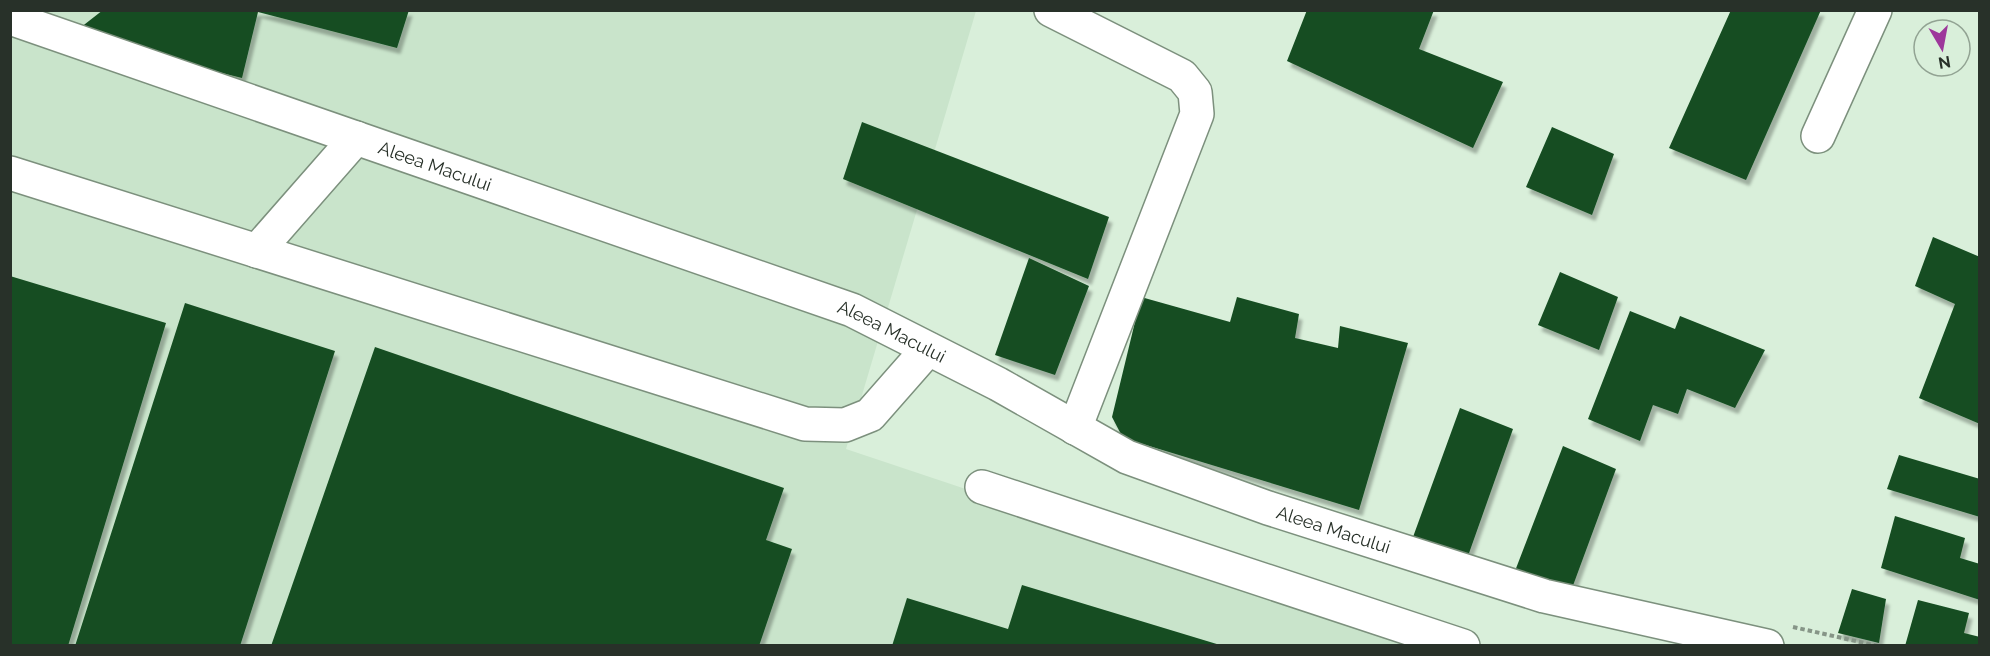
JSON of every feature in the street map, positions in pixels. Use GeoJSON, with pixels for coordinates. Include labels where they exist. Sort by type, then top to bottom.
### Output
{"type":"FeatureCollection","features":[{"type":"Feature","properties":{"kind":"street"},"geometry":{"type":"LineString","coordinates":[[1051,10],[1182,76],[1195,92],[1197,114],[1075,428]]}},
{"type":"Feature","properties":{"kind":"street"},"geometry":{"type":"LineString","coordinates":[[1818,136],[1875,10]]}},
{"type":"Feature","properties":{"kind":"street","name":"Aleea Macului"},"geometry":{"type":"LineString","coordinates":[[10,18],[852,310],[1126,457],[1268,508],[1544,596],[1651,633],[1767,645]]}},
{"type":"Feature","properties":{"kind":"street"},"geometry":{"type":"LineString","coordinates":[[257,251],[356,138]]}},
{"type":"Feature","properties":{"kind":"street"},"geometry":{"type":"LineString","coordinates":[[10,173],[805,424],[845,425],[870,415],[928,349]]}},
{"type":"Feature","properties":{"kind":"street"},"geometry":{"type":"LineString","coordinates":[[982,487],[1463,645]]}},
{"type":"Feature","properties":{"kind":"shaded area"},"geometry":{"type":"Polygon","coordinates":[[[10,11],[976,11],[846,449],[1433,645],[11,645],[10,11]]]}},
{"type":"Feature","properties":{"kind":"building"},"geometry":{"type":"Polygon","coordinates":[[[103,10],[409,10],[397,48],[258,12],[242,78],[71,35],[103,10]]]}},
{"type":"Feature","properties":{"kind":"building"},"geometry":{"type":"Polygon","coordinates":[[[1307,10],[1434,10],[1419,49],[1503,82],[1473,148],[1287,61],[1307,10]]]}},
{"type":"Feature","properties":{"kind":"building"},"geometry":{"type":"Polygon","coordinates":[[[1731,10],[1821,10],[1746,180],[1669,148],[1731,10]]]}},
{"type":"Feature","properties":{"kind":"building"},"geometry":{"type":"Polygon","coordinates":[[[862,122],[1109,217],[1088,279],[843,179],[862,122]]]}},
{"type":"Feature","properties":{"kind":"building"},"geometry":{"type":"Polygon","coordinates":[[[1552,127],[1614,154],[1592,215],[1526,187],[1552,127]]]}},
{"type":"Feature","properties":{"kind":"building"},"geometry":{"type":"Polygon","coordinates":[[[1933,237],[1980,257],[1980,424],[1919,398],[1955,304],[1915,286],[1933,237]]]}},
{"type":"Feature","properties":{"kind":"building"},"geometry":{"type":"Polygon","coordinates":[[[1029,258],[1089,286],[1055,375],[995,355],[1029,258]]]}},
{"type":"Feature","properties":{"kind":"building"},"geometry":{"type":"Polygon","coordinates":[[[1560,272],[1618,297],[1599,350],[1538,325],[1560,272]]]}},
{"type":"Feature","properties":{"kind":"building"},"geometry":{"type":"Polygon","coordinates":[[[10,276],[166,323],[68,646],[10,646],[10,276]]]}},
{"type":"Feature","properties":{"kind":"building"},"geometry":{"type":"Polygon","coordinates":[[[1141,297],[1230,322],[1237,297],[1299,314],[1295,338],[1338,348],[1340,326],[1408,343],[1359,510],[1123,438],[1112,417],[1141,297]]]}},
{"type":"Feature","properties":{"kind":"building"},"geometry":{"type":"Polygon","coordinates":[[[185,303],[335,351],[240,646],[75,646],[185,303]]]}},
{"type":"Feature","properties":{"kind":"building"},"geometry":{"type":"Polygon","coordinates":[[[1630,311],[1675,329],[1680,316],[1765,350],[1735,408],[1687,389],[1678,414],[1653,405],[1640,441],[1588,419],[1630,311]]]}},
{"type":"Feature","properties":{"kind":"building"},"geometry":{"type":"Polygon","coordinates":[[[375,347],[784,488],[766,540],[792,549],[759,646],[271,646],[375,347]]]}},
{"type":"Feature","properties":{"kind":"building"},"geometry":{"type":"Polygon","coordinates":[[[1460,408],[1513,429],[1468,556],[1413,537],[1460,408]]]}},
{"type":"Feature","properties":{"kind":"building"},"geometry":{"type":"Polygon","coordinates":[[[1563,446],[1616,469],[1571,591],[1515,571],[1563,446]]]}},
{"type":"Feature","properties":{"kind":"building"},"geometry":{"type":"Polygon","coordinates":[[[1899,455],[1980,479],[1980,517],[1887,489],[1899,455]]]}},
{"type":"Feature","properties":{"kind":"building"},"geometry":{"type":"Polygon","coordinates":[[[1895,516],[1965,538],[1960,558],[1980,564],[1980,600],[1881,568],[1895,516]]]}},
{"type":"Feature","properties":{"kind":"building"},"geometry":{"type":"Polygon","coordinates":[[[1022,585],[1220,646],[892,646],[907,598],[1008,629],[1022,585]]]}},
{"type":"Feature","properties":{"kind":"building"},"geometry":{"type":"Polygon","coordinates":[[[1852,589],[1886,599],[1879,643],[1838,633],[1852,589]]]}},
{"type":"Feature","properties":{"kind":"building"},"geometry":{"type":"Polygon","coordinates":[[[1918,600],[1969,613],[1964,633],[1980,637],[1980,646],[1905,646],[1918,600]]]}}]}
